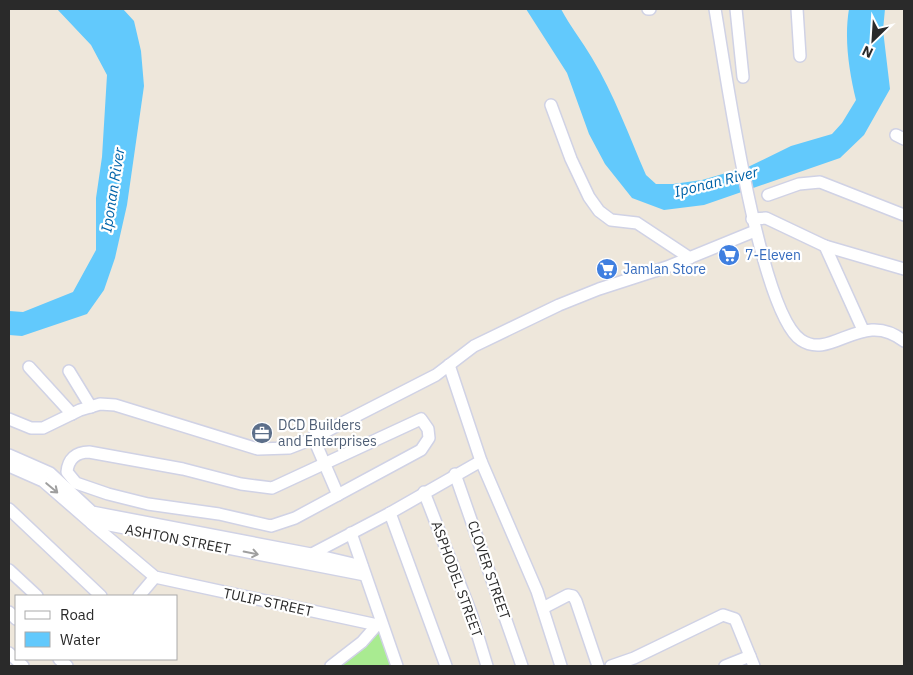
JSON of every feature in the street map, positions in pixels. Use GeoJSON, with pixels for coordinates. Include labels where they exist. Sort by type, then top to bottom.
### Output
{"type":"FeatureCollection","features":[{"type":"Feature","properties":{"kind":"street"},"geometry":{"type":"LineString","coordinates":[[715,9],[755,232],[785,321],[793,333],[807,343],[815,345],[830,343],[863,330],[883,331],[904,341]]}},
{"type":"Feature","properties":{"kind":"street"},"geometry":{"type":"LineString","coordinates":[[736,9],[744,77]]}},
{"type":"Feature","properties":{"kind":"street"},"geometry":{"type":"LineString","coordinates":[[797,9],[800,56]]}},
{"type":"Feature","properties":{"kind":"street"},"geometry":{"type":"LineString","coordinates":[[551,105],[571,159],[589,197],[599,211],[611,220],[637,223],[690,258]]}},
{"type":"Feature","properties":{"kind":"street"},"geometry":{"type":"LineString","coordinates":[[768,195],[799,184],[820,182],[904,215]]}},
{"type":"Feature","properties":{"kind":"street"},"geometry":{"type":"LineString","coordinates":[[752,214],[766,218],[824,246],[904,269]]}},
{"type":"Feature","properties":{"kind":"street"},"geometry":{"type":"LineString","coordinates":[[9,419],[31,428],[42,428],[100,404],[116,405],[258,449],[289,448],[436,375],[474,346],[559,306],[755,232]]}},
{"type":"Feature","properties":{"kind":"street"},"geometry":{"type":"LineString","coordinates":[[824,246],[863,330]]}},
{"type":"Feature","properties":{"kind":"street"},"geometry":{"type":"LineString","coordinates":[[449,365],[481,460],[543,608],[561,666]]}},
{"type":"Feature","properties":{"kind":"street"},"geometry":{"type":"LineString","coordinates":[[28,368],[72,414]]}},
{"type":"Feature","properties":{"kind":"street"},"geometry":{"type":"LineString","coordinates":[[69,371],[91,407]]}},
{"type":"Feature","properties":{"kind":"street"},"geometry":{"type":"LineString","coordinates":[[417,420],[425,422],[429,438],[421,450],[338,495],[283,523],[262,525],[219,514],[148,504],[108,494],[80,486],[71,479],[67,472],[68,464],[72,458],[77,454],[89,452],[183,469],[240,484],[272,488],[417,420]]}},
{"type":"Feature","properties":{"kind":"street"},"geometry":{"type":"LineString","coordinates":[[313,437],[338,495]]}},
{"type":"Feature","properties":{"kind":"street"},"geometry":{"type":"LineString","coordinates":[[9,455],[50,473],[91,517],[155,577],[140,595]]}},
{"type":"Feature","properties":{"kind":"street"},"geometry":{"type":"LineString","coordinates":[[301,562],[311,554],[390,513],[481,460]]}},
{"type":"Feature","properties":{"kind":"street"},"geometry":{"type":"LineString","coordinates":[[9,466],[43,481],[91,517]]}},
{"type":"Feature","properties":{"kind":"street","name":"CLOVER STREET"},"geometry":{"type":"LineString","coordinates":[[455,474],[522,666]]}},
{"type":"Feature","properties":{"kind":"street","name":"ASPHODEL STREET"},"geometry":{"type":"LineString","coordinates":[[424,492],[471,613],[487,666]]}},
{"type":"Feature","properties":{"kind":"street"},"geometry":{"type":"LineString","coordinates":[[9,509],[100,595]]}},
{"type":"Feature","properties":{"kind":"street"},"geometry":{"type":"LineString","coordinates":[[390,513],[446,666]]}},
{"type":"Feature","properties":{"kind":"street","name":"ASHTON STREET"},"geometry":{"type":"LineString","coordinates":[[91,517],[311,554],[363,571]]}},
{"type":"Feature","properties":{"kind":"street","name":"ASHTON STREET"},"geometry":{"type":"LineString","coordinates":[[91,517],[301,562],[363,571]]}},
{"type":"Feature","properties":{"kind":"street"},"geometry":{"type":"LineString","coordinates":[[351,533],[379,626],[397,666]]}},
{"type":"Feature","properties":{"kind":"street"},"geometry":{"type":"LineString","coordinates":[[9,570],[36,595]]}},
{"type":"Feature","properties":{"kind":"street","name":"TULIP STREET"},"geometry":{"type":"LineString","coordinates":[[155,577],[379,626]]}},
{"type":"Feature","properties":{"kind":"street"},"geometry":{"type":"LineString","coordinates":[[543,608],[568,595],[572,596],[576,601],[598,666]]}},
{"type":"Feature","properties":{"kind":"street"},"geometry":{"type":"LineString","coordinates":[[611,666],[635,662],[723,615],[735,619],[752,661],[725,666]]}},
{"type":"Feature","properties":{"kind":"street"},"geometry":{"type":"LineString","coordinates":[[331,666],[379,626]]}},
{"type":"Feature","properties":{"kind":"green space"},"geometry":{"type":"Polygon","coordinates":[[[376,629],[381,630],[394,666],[338,666],[376,629]]]}},
{"type":"Feature","properties":{"kind":"water","name":"Iponan River"},"geometry":{"type":"Polygon","coordinates":[[[57,9],[123,9],[134,21],[141,51],[144,86],[127,205],[115,258],[104,290],[87,314],[22,336],[9,335],[9,311],[23,312],[73,292],[96,250],[96,198],[102,157],[107,75],[91,45],[57,9]]]}},
{"type":"Feature","properties":{"kind":"water","name":"Iponan River"},"geometry":{"type":"Polygon","coordinates":[[[526,9],[561,9],[607,86],[646,175],[656,184],[702,180],[750,166],[791,146],[832,134],[842,123],[856,100],[848,55],[849,9],[885,9],[883,30],[890,89],[864,135],[840,158],[704,205],[664,210],[632,198],[605,164],[589,134],[567,73],[526,9]]]}},
{"type":"Feature","properties":{"kind":"place","name":"7-Eleven"},"geometry":{"type":"Point","coordinates":[729,255]}},
{"type":"Feature","properties":{"kind":"place","name":"Jamlan Store"},"geometry":{"type":"Point","coordinates":[607,269]}},
{"type":"Feature","properties":{"kind":"place","name":"DCD Builders and Enterprises"},"geometry":{"type":"Point","coordinates":[262,433]}}]}
